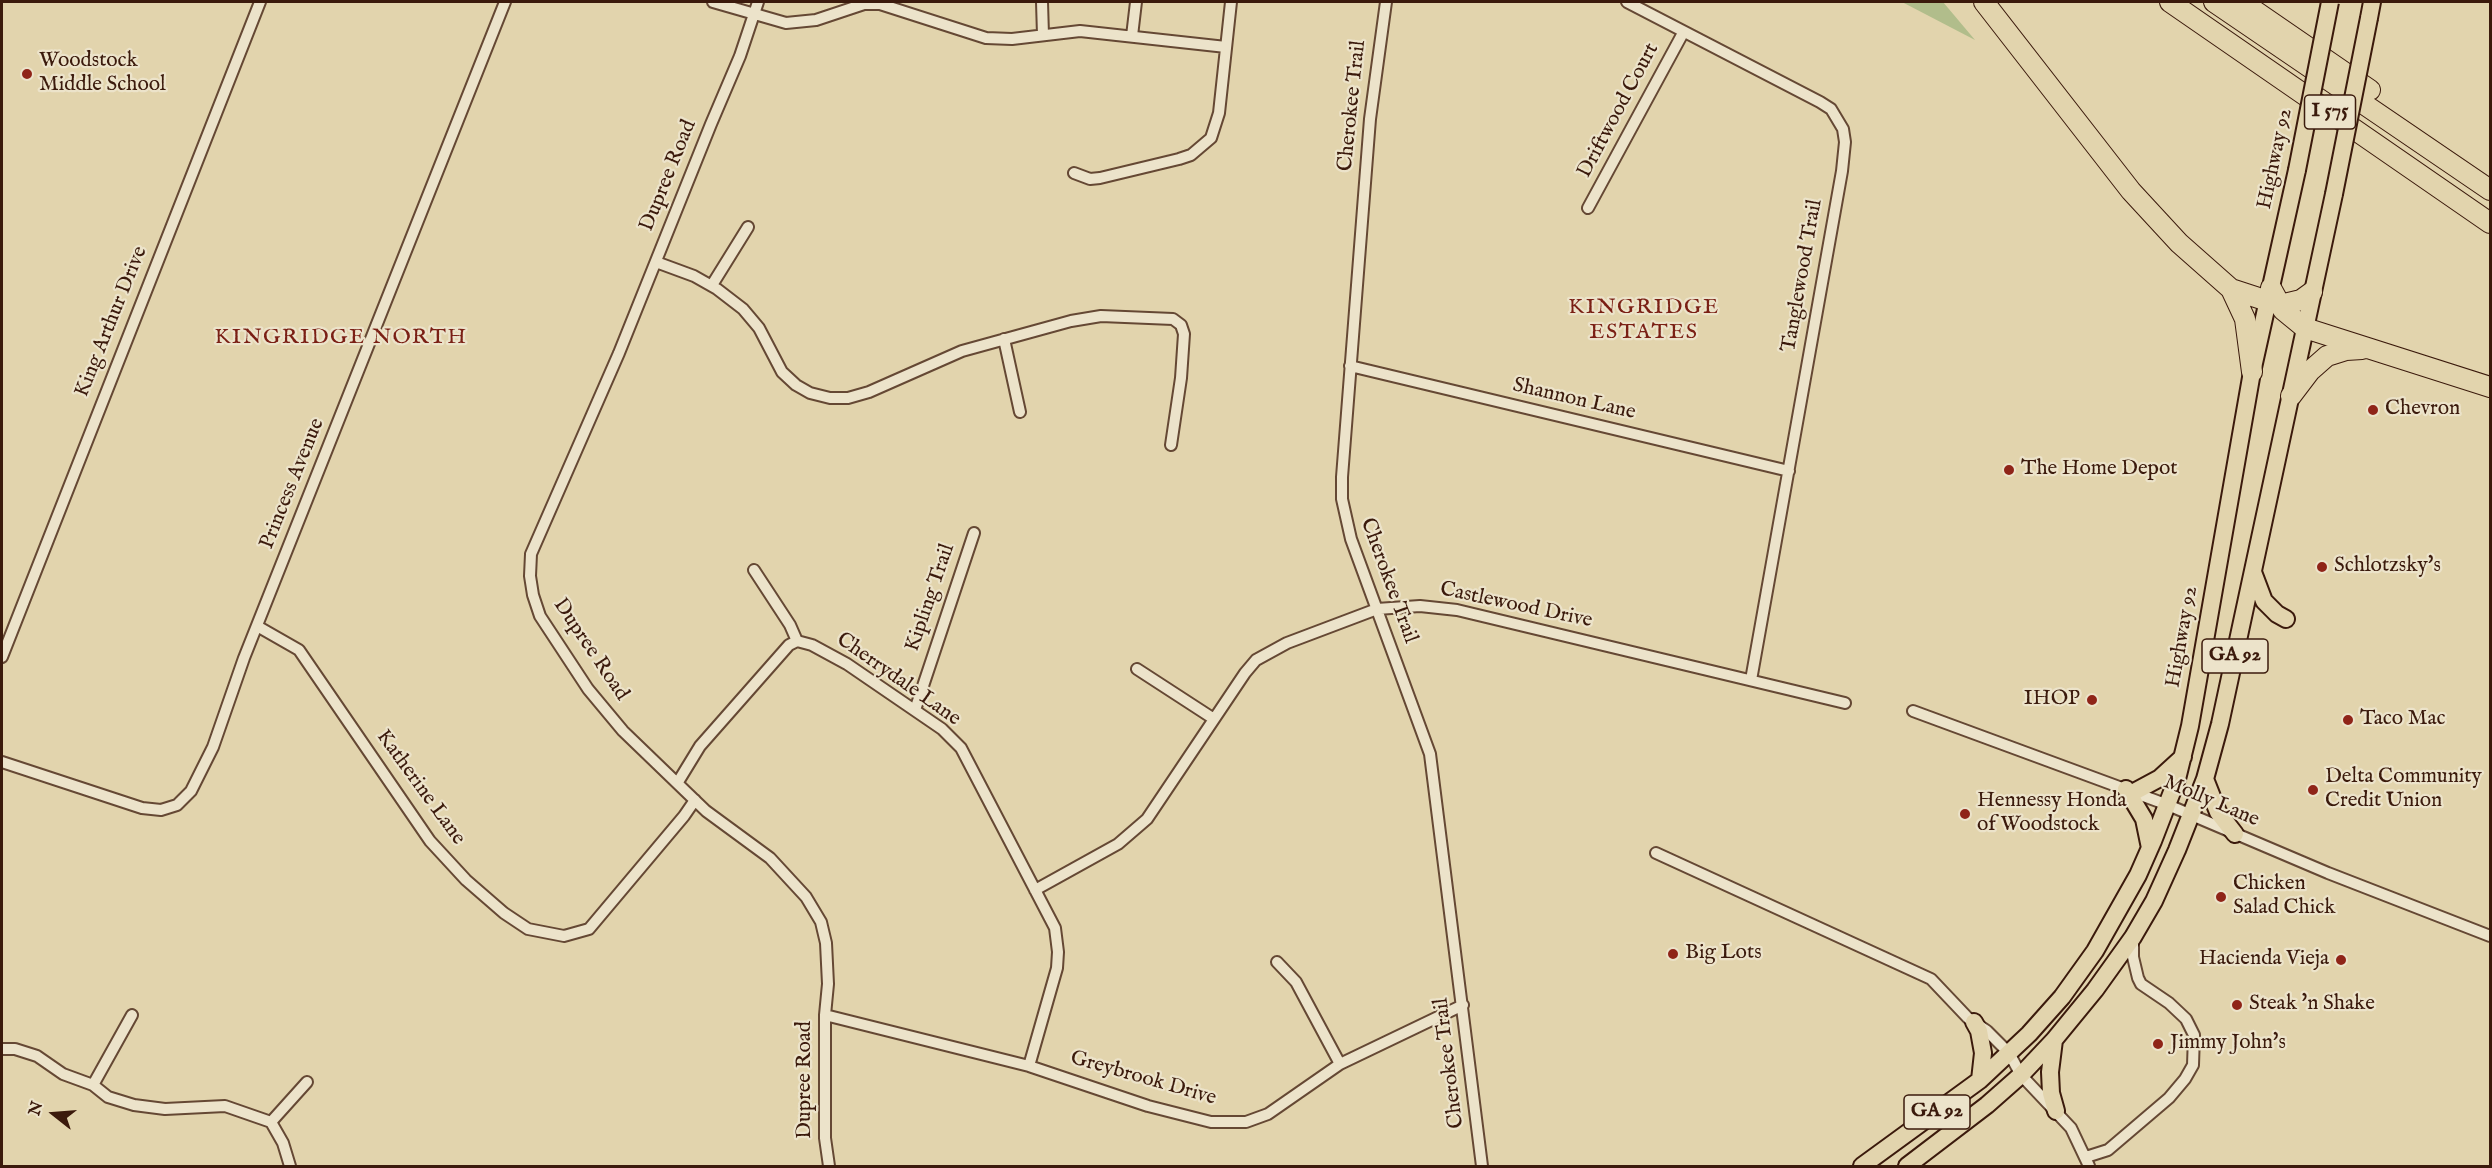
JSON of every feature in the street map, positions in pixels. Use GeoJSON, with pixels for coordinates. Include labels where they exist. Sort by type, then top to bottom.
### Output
{"type":"FeatureCollection","features":[{"type":"Feature","properties":{"kind":"highway"},"geometry":{"type":"LineString","coordinates":[[1984,2],[2131,191],[2178,243],[2231,289],[2245,319],[2252,372]]}},
{"type":"Feature","properties":{"kind":"highway","name":"I 575"},"geometry":{"type":"LineString","coordinates":[[2170,2],[2490,223]]}},
{"type":"Feature","properties":{"kind":"highway"},"geometry":{"type":"LineString","coordinates":[[2214,2],[2490,190]]}},
{"type":"Feature","properties":{"kind":"highway","name":"I 575"},"geometry":{"type":"LineString","coordinates":[[2242,2],[2490,174]]}},
{"type":"Feature","properties":{"kind":"highway"},"geometry":{"type":"LineString","coordinates":[[2231,289],[2273,299],[2301,300],[2312,292]]}},
{"type":"Feature","properties":{"kind":"highway"},"geometry":{"type":"LineString","coordinates":[[2273,299],[2305,328],[2490,387]]}},
{"type":"Feature","properties":{"kind":"highway"},"geometry":{"type":"LineString","coordinates":[[2291,396],[2310,371],[2326,356],[2346,350],[2366,349]]}},
{"type":"Feature","properties":{"kind":"main road","name":"Highway 92"},"geometry":{"type":"LineString","coordinates":[[1862,1167],[1980,1080],[2062,997],[2095,951],[2121,907],[2150,849],[2168,805],[2183,756],[2199,682],[2252,372],[2273,299],[2330,2]]}},
{"type":"Feature","properties":{"kind":"main road","name":"GA 92"},"geometry":{"type":"LineString","coordinates":[[1907,1167],[1950,1135],[2021,1075],[2096,990],[2133,937],[2158,892],[2193,815],[2220,724],[2334,194],[2371,10]]}},
{"type":"Feature","properties":{"kind":"main road"},"geometry":{"type":"LineString","coordinates":[[2253,571],[2264,601],[2277,614],[2286,619]]}},
{"type":"Feature","properties":{"kind":"main road"},"geometry":{"type":"LineString","coordinates":[[2150,849],[2144,819],[2130,791],[2160,778],[2183,756]]}},
{"type":"Feature","properties":{"kind":"main road"},"geometry":{"type":"LineString","coordinates":[[2205,780],[2218,812],[2235,834]]}},
{"type":"Feature","properties":{"kind":"main road"},"geometry":{"type":"LineString","coordinates":[[1974,1022],[1979,1031],[1983,1053],[1980,1080]]}},
{"type":"Feature","properties":{"kind":"main road"},"geometry":{"type":"LineString","coordinates":[[2054,1040],[2050,1072],[2051,1093],[2056,1111]]}},
{"type":"Feature","properties":{"kind":"street","name":"King Arthur Drive"},"geometry":{"type":"LineString","coordinates":[[2,657],[260,2]]}},
{"type":"Feature","properties":{"kind":"street","name":"Princess Avenue"},"geometry":{"type":"LineString","coordinates":[[2,762],[142,808],[161,810],[177,805],[191,791],[213,747],[257,626],[505,2]]}},
{"type":"Feature","properties":{"kind":"street"},"geometry":{"type":"LineString","coordinates":[[713,2],[786,22],[816,20],[864,4],[880,4],[986,38],[1011,39],[1080,31],[1226,47]]}},
{"type":"Feature","properties":{"kind":"street","name":"Dupree Road"},"geometry":{"type":"LineString","coordinates":[[758,2],[740,56],[620,353],[531,554],[530,576],[540,616],[588,689],[623,731],[706,811],[770,858],[806,897],[821,922],[826,943],[828,984],[825,1016],[825,1138],[829,1167]]}},
{"type":"Feature","properties":{"kind":"street"},"geometry":{"type":"LineString","coordinates":[[1042,2],[1043,35]]}},
{"type":"Feature","properties":{"kind":"street"},"geometry":{"type":"LineString","coordinates":[[1132,36],[1136,2]]}},
{"type":"Feature","properties":{"kind":"street"},"geometry":{"type":"LineString","coordinates":[[1074,173],[1090,179],[1100,178],[1179,159],[1202,148],[1211,138],[1216,126],[1231,2]]}},
{"type":"Feature","properties":{"kind":"street","name":"Cherokee Trail"},"geometry":{"type":"LineString","coordinates":[[1386,2],[1370,119],[1342,499],[1351,539],[1430,754],[1482,1167]]}},
{"type":"Feature","properties":{"kind":"street","name":"Tanglewood Trail"},"geometry":{"type":"LineString","coordinates":[[1627,2],[1820,102],[1831,109],[1843,129],[1845,142],[1842,171],[1751,680]]}},
{"type":"Feature","properties":{"kind":"street","name":"Driftwood Court"},"geometry":{"type":"LineString","coordinates":[[1588,208],[1683,33]]}},
{"type":"Feature","properties":{"kind":"street"},"geometry":{"type":"LineString","coordinates":[[712,285],[748,227]]}},
{"type":"Feature","properties":{"kind":"street"},"geometry":{"type":"LineString","coordinates":[[656,262],[712,285],[748,315],[759,328],[782,372],[796,385],[810,393],[830,398],[848,398],[869,392],[951,355],[1071,321],[1101,316],[1173,320],[1181,325],[1184,334],[1181,378],[1171,445]]}},
{"type":"Feature","properties":{"kind":"street"},"geometry":{"type":"LineString","coordinates":[[1004,339],[1020,412]]}},
{"type":"Feature","properties":{"kind":"street","name":"Shannon Lane"},"geometry":{"type":"LineString","coordinates":[[1350,366],[1789,471]]}},
{"type":"Feature","properties":{"kind":"street","name":"Kipling Trail"},"geometry":{"type":"LineString","coordinates":[[915,710],[974,533]]}},
{"type":"Feature","properties":{"kind":"street"},"geometry":{"type":"LineString","coordinates":[[678,782],[700,746],[789,645],[797,641],[754,570]]}},
{"type":"Feature","properties":{"kind":"street","name":"Castlewood Drive"},"geometry":{"type":"LineString","coordinates":[[1035,890],[1102,854],[1134,832],[1159,803],[1256,660],[1287,643],[1377,609],[1420,606],[1456,610],[1845,703]]}},
{"type":"Feature","properties":{"kind":"street","name":"Katherine Lane"},"geometry":{"type":"LineString","coordinates":[[257,626],[299,650],[430,841],[466,880],[504,913],[528,929],[564,936],[590,929],[695,800]]}},
{"type":"Feature","properties":{"kind":"street","name":"Cherrydale Lane"},"geometry":{"type":"LineString","coordinates":[[797,641],[812,645],[847,664],[942,729],[960,748],[1055,928],[1059,952],[1053,987],[1029,1066]]}},
{"type":"Feature","properties":{"kind":"street"},"geometry":{"type":"LineString","coordinates":[[1137,669],[1214,719]]}},
{"type":"Feature","properties":{"kind":"street","name":"Molly Lane"},"geometry":{"type":"LineString","coordinates":[[1913,711],[2168,805],[2490,936]]}},
{"type":"Feature","properties":{"kind":"street"},"geometry":{"type":"LineString","coordinates":[[1656,853],[1924,975],[1938,984],[1974,1022],[1987,1031],[2009,1053],[2021,1075],[2071,1128],[2088,1162],[2108,1150],[2169,1098],[2193,1065],[2193,1033],[2186,1019],[2141,984],[2133,957],[2133,937]]}},
{"type":"Feature","properties":{"kind":"street"},"geometry":{"type":"LineString","coordinates":[[1278,962],[1296,982],[1340,1064]]}},
{"type":"Feature","properties":{"kind":"street","name":"Greybrook Drive"},"geometry":{"type":"LineString","coordinates":[[825,1016],[1029,1066],[1148,1106],[1211,1122],[1246,1122],[1268,1114],[1340,1064],[1462,1005]]}},
{"type":"Feature","properties":{"kind":"street"},"geometry":{"type":"LineString","coordinates":[[93,1085],[132,1015]]}},
{"type":"Feature","properties":{"kind":"street"},"geometry":{"type":"LineString","coordinates":[[2,1049],[15,1049],[37,1056],[63,1074],[93,1085],[108,1096],[134,1105],[165,1109],[225,1106],[272,1122],[283,1143],[290,1167]]}},
{"type":"Feature","properties":{"kind":"street"},"geometry":{"type":"LineString","coordinates":[[272,1122],[307,1082]]}},
{"type":"Feature","properties":{"kind":"green space"},"geometry":{"type":"Polygon","coordinates":[[[1902,2],[1943,2],[1975,40],[1902,2]]]}},
{"type":"Feature","properties":{"kind":"place","name":"Woodstock Middle School"},"geometry":{"type":"Point","coordinates":[27,74]}},
{"type":"Feature","properties":{"kind":"place","name":"Chevron"},"geometry":{"type":"Point","coordinates":[2373,410]}},
{"type":"Feature","properties":{"kind":"place","name":"The Home Depot"},"geometry":{"type":"Point","coordinates":[2009,470]}},
{"type":"Feature","properties":{"kind":"place","name":"Schlotzsky's"},"geometry":{"type":"Point","coordinates":[2322,567]}},
{"type":"Feature","properties":{"kind":"place","name":"IHOP"},"geometry":{"type":"Point","coordinates":[2092,700]}},
{"type":"Feature","properties":{"kind":"place","name":"Taco Mac"},"geometry":{"type":"Point","coordinates":[2348,720]}},
{"type":"Feature","properties":{"kind":"place","name":"Delta Community Credit Union"},"geometry":{"type":"Point","coordinates":[2313,790]}},
{"type":"Feature","properties":{"kind":"place","name":"Hennessy Honda of Woodstock"},"geometry":{"type":"Point","coordinates":[1965,814]}},
{"type":"Feature","properties":{"kind":"place","name":"Chicken Salad Chick"},"geometry":{"type":"Point","coordinates":[2221,897]}},
{"type":"Feature","properties":{"kind":"place","name":"Big Lots"},"geometry":{"type":"Point","coordinates":[1673,954]}},
{"type":"Feature","properties":{"kind":"place","name":"Hacienda Vieja"},"geometry":{"type":"Point","coordinates":[2341,960]}},
{"type":"Feature","properties":{"kind":"place","name":"Steak 'n Shake"},"geometry":{"type":"Point","coordinates":[2237,1005]}},
{"type":"Feature","properties":{"kind":"place","name":"Jimmy John's"},"geometry":{"type":"Point","coordinates":[2158,1044]}},
{"type":"Feature","properties":{"kind":"district","name":"KINGRIDGE ESTATES"},"geometry":{"type":"Point","coordinates":[1644,320]}},
{"type":"Feature","properties":{"kind":"district","name":"KINGRIDGE NORTH"},"geometry":{"type":"Point","coordinates":[341,338]}}]}
